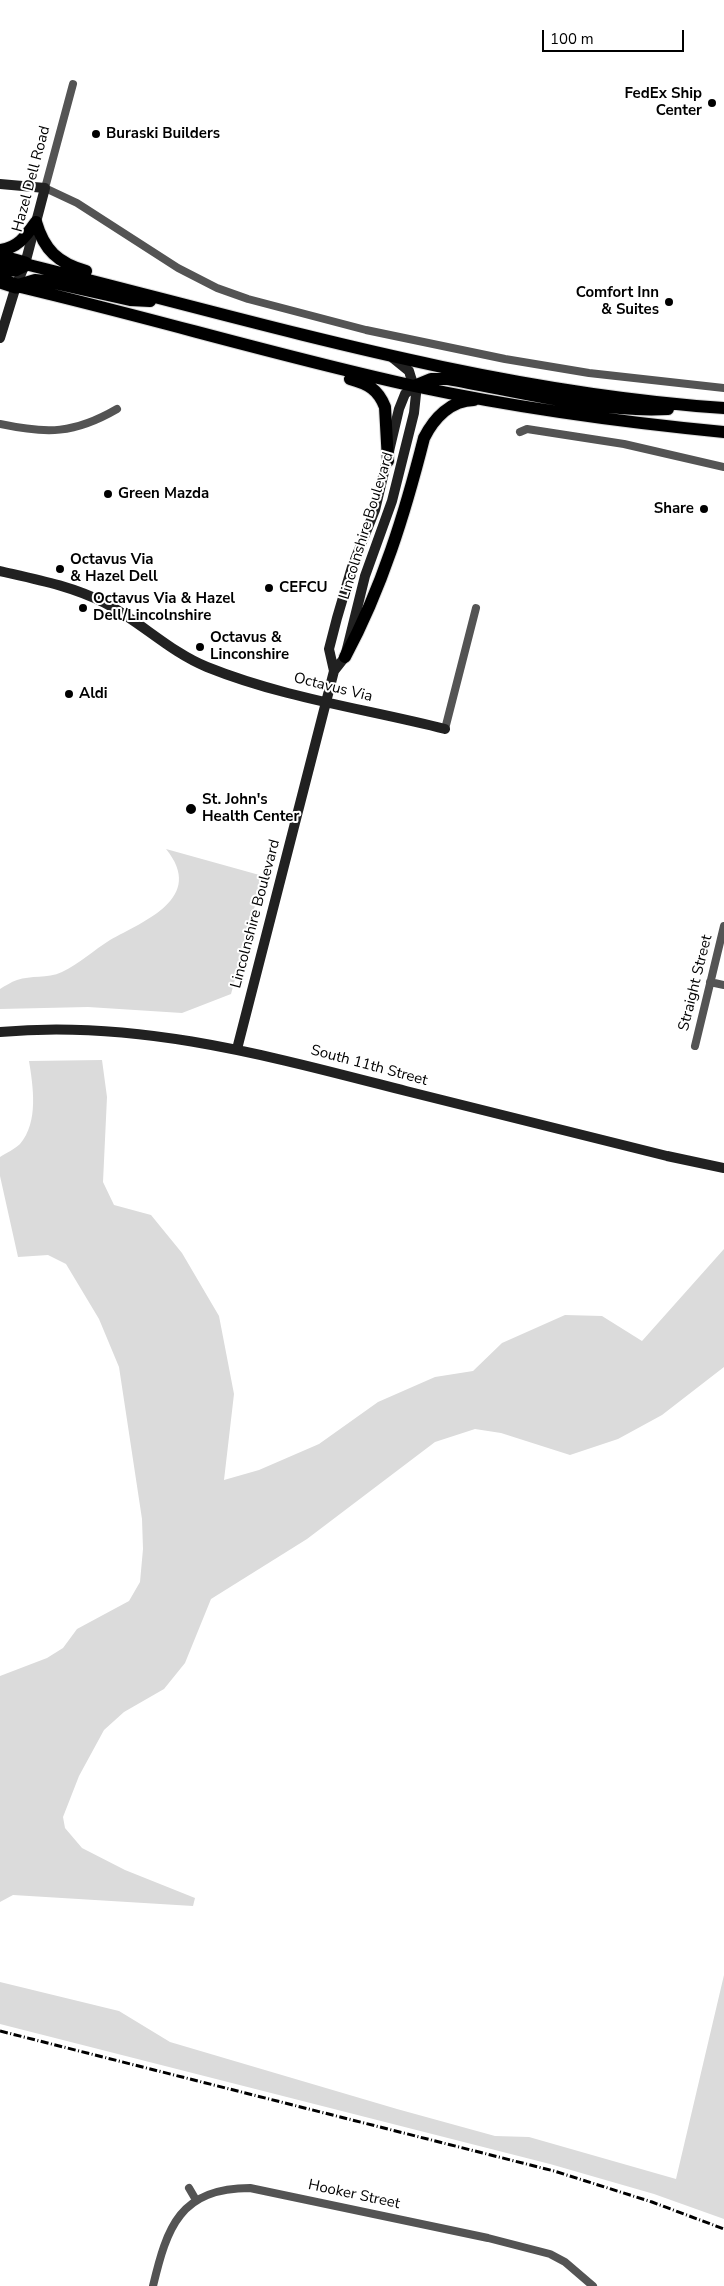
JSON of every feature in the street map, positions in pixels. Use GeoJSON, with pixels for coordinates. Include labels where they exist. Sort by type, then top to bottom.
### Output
{"type":"FeatureCollection","features":[{"type":"Feature","properties":{"kind":"highway"},"geometry":{"type":"LineString","coordinates":[[0,257],[25,264]]}},
{"type":"Feature","properties":{"kind":"highway"},"geometry":{"type":"LineString","coordinates":[[0,269],[15,269],[25,264]]}},
{"type":"Feature","properties":{"kind":"highway"},"geometry":{"type":"LineString","coordinates":[[0,281],[16,286]]}},
{"type":"Feature","properties":{"kind":"main road"},"geometry":{"type":"LineString","coordinates":[[0,250],[14,247],[36,222],[48,250],[61,262],[135,284],[170,302]]}},
{"type":"Feature","properties":{"kind":"main road"},"geometry":{"type":"LineString","coordinates":[[25,264],[391,357],[576,391],[724,408]]}},
{"type":"Feature","properties":{"kind":"main road"},"geometry":{"type":"LineString","coordinates":[[16,286],[25,282],[45,281],[130,300],[170,302]]}},
{"type":"Feature","properties":{"kind":"main road"},"geometry":{"type":"LineString","coordinates":[[16,286],[414,386],[638,424],[724,432]]}},
{"type":"Feature","properties":{"kind":"main road"},"geometry":{"type":"LineString","coordinates":[[181,328],[215,344],[366,383],[375,390],[385,407],[388,461]]}},
{"type":"Feature","properties":{"kind":"main road"},"geometry":{"type":"LineString","coordinates":[[414,386],[431,379],[448,379],[549,397],[641,410],[705,407]]}},
{"type":"Feature","properties":{"kind":"main road"},"geometry":{"type":"LineString","coordinates":[[345,657],[363,623],[385,568],[405,511],[424,438],[429,428],[444,411],[459,403],[470,400],[489,400]]}},
{"type":"Feature","properties":{"kind":"street","name":"Hazel Dell Road"},"geometry":{"type":"LineString","coordinates":[[0,338],[25,264],[73,84]]}},
{"type":"Feature","properties":{"kind":"street"},"geometry":{"type":"LineString","coordinates":[[0,184],[45,188],[77,203],[178,268],[210,284],[248,299],[366,330],[505,359],[589,373],[724,388]]}},
{"type":"Feature","properties":{"kind":"street"},"geometry":{"type":"LineString","coordinates":[[391,357],[409,371],[414,386]]}},
{"type":"Feature","properties":{"kind":"street","name":"Lincolnshire Boulevard"},"geometry":{"type":"LineString","coordinates":[[237,1049],[334,671],[345,657],[366,576],[392,502],[414,413],[416,394],[414,386],[405,394],[399,409],[375,510],[352,567],[337,618],[329,649],[334,671]]}},
{"type":"Feature","properties":{"kind":"street"},"geometry":{"type":"LineString","coordinates":[[0,424],[40,432],[64,430],[91,423],[117,408]]}},
{"type":"Feature","properties":{"kind":"street"},"geometry":{"type":"LineString","coordinates":[[520,432],[527,429],[624,444],[724,467]]}},
{"type":"Feature","properties":{"kind":"street","name":"Octavus Via"},"geometry":{"type":"LineString","coordinates":[[0,571],[50,583],[103,602],[172,648],[205,666],[234,677],[325,703],[445,729]]}},
{"type":"Feature","properties":{"kind":"street"},"geometry":{"type":"LineString","coordinates":[[445,729],[476,608]]}},
{"type":"Feature","properties":{"kind":"street","name":"Straight Street"},"geometry":{"type":"LineString","coordinates":[[695,1046],[724,926]]}},
{"type":"Feature","properties":{"kind":"street"},"geometry":{"type":"LineString","coordinates":[[710,982],[724,985]]}},
{"type":"Feature","properties":{"kind":"street","name":"South 11th Street"},"geometry":{"type":"LineString","coordinates":[[0,1032],[59,1030],[140,1034],[237,1049],[666,1156],[724,1168]]}},
{"type":"Feature","properties":{"kind":"street"},"geometry":{"type":"LineString","coordinates":[[189,2188],[196,2200]]}},
{"type":"Feature","properties":{"kind":"street","name":"Hooker Street"},"geometry":{"type":"LineString","coordinates":[[153,2286],[168,2232],[177,2219],[196,2200],[219,2190],[233,2188],[250,2188],[278,2192],[550,2254],[566,2262],[593,2286]]}},
{"type":"Feature","properties":{"kind":"shaded area"},"geometry":{"type":"Polygon","coordinates":[[[166,849],[263,876],[231,994],[182,1013],[88,1007],[0,1009],[0,989],[22,979],[51,976],[62,972],[110,940],[139,925],[166,906],[175,894],[179,881],[176,866],[166,849]]]}},
{"type":"Feature","properties":{"kind":"shaded area"},"geometry":{"type":"Polygon","coordinates":[[[102,1060],[107,1097],[103,1182],[114,1205],[151,1215],[182,1253],[219,1316],[234,1394],[224,1480],[259,1470],[319,1444],[378,1402],[435,1377],[473,1371],[502,1343],[565,1315],[602,1316],[642,1341],[724,1249],[724,1367],[662,1415],[618,1439],[570,1455],[501,1433],[475,1429],[435,1442],[307,1539],[211,1599],[185,1663],[164,1689],[124,1712],[104,1730],[79,1776],[63,1817],[65,1828],[82,1848],[125,1870],[195,1898],[193,1906],[13,1895],[0,1902],[0,1676],[47,1658],[63,1648],[77,1629],[129,1601],[140,1582],[143,1549],[142,1519],[119,1367],[99,1319],[66,1264],[48,1255],[18,1257],[0,1176],[0,1157],[20,1144],[30,1125],[33,1092],[29,1061],[102,1060]]]}},
{"type":"Feature","properties":{"kind":"shaded area"},"geometry":{"type":"Polygon","coordinates":[[[724,1975],[724,2219],[654,2194],[550,2164],[0,2024],[0,1982],[119,2011],[170,2042],[397,2109],[495,2136],[529,2137],[676,2179],[724,1975]]]}},
{"type":"Feature","properties":{"kind":"railway"},"geometry":{"type":"LineString","coordinates":[[0,2031],[554,2171],[652,2202],[724,2229]]}},
{"type":"Feature","properties":{"kind":"place","name":"FedEx Ship Center"},"geometry":{"type":"Point","coordinates":[712,103]}},
{"type":"Feature","properties":{"kind":"place","name":"Buraski Builders"},"geometry":{"type":"Point","coordinates":[96,134]}},
{"type":"Feature","properties":{"kind":"place","name":"Comfort Inn & Suites"},"geometry":{"type":"Point","coordinates":[669,302]}},
{"type":"Feature","properties":{"kind":"place","name":"Green Mazda"},"geometry":{"type":"Point","coordinates":[108,494]}},
{"type":"Feature","properties":{"kind":"place","name":"Share"},"geometry":{"type":"Point","coordinates":[704,509]}},
{"type":"Feature","properties":{"kind":"place","name":"Octavus Via & Hazel Dell"},"geometry":{"type":"Point","coordinates":[60,569]}},
{"type":"Feature","properties":{"kind":"place","name":"CEFCU"},"geometry":{"type":"Point","coordinates":[269,588]}},
{"type":"Feature","properties":{"kind":"place","name":"Octavus Via & Hazel Dell/Lincolnshire"},"geometry":{"type":"Point","coordinates":[83,608]}},
{"type":"Feature","properties":{"kind":"place","name":"Octavus & Linconshire"},"geometry":{"type":"Point","coordinates":[200,647]}},
{"type":"Feature","properties":{"kind":"place","name":"Aldi"},"geometry":{"type":"Point","coordinates":[69,694]}},
{"type":"Feature","properties":{"kind":"place","name":"St. John's Health Center"},"geometry":{"type":"Point","coordinates":[191,809]}}]}
